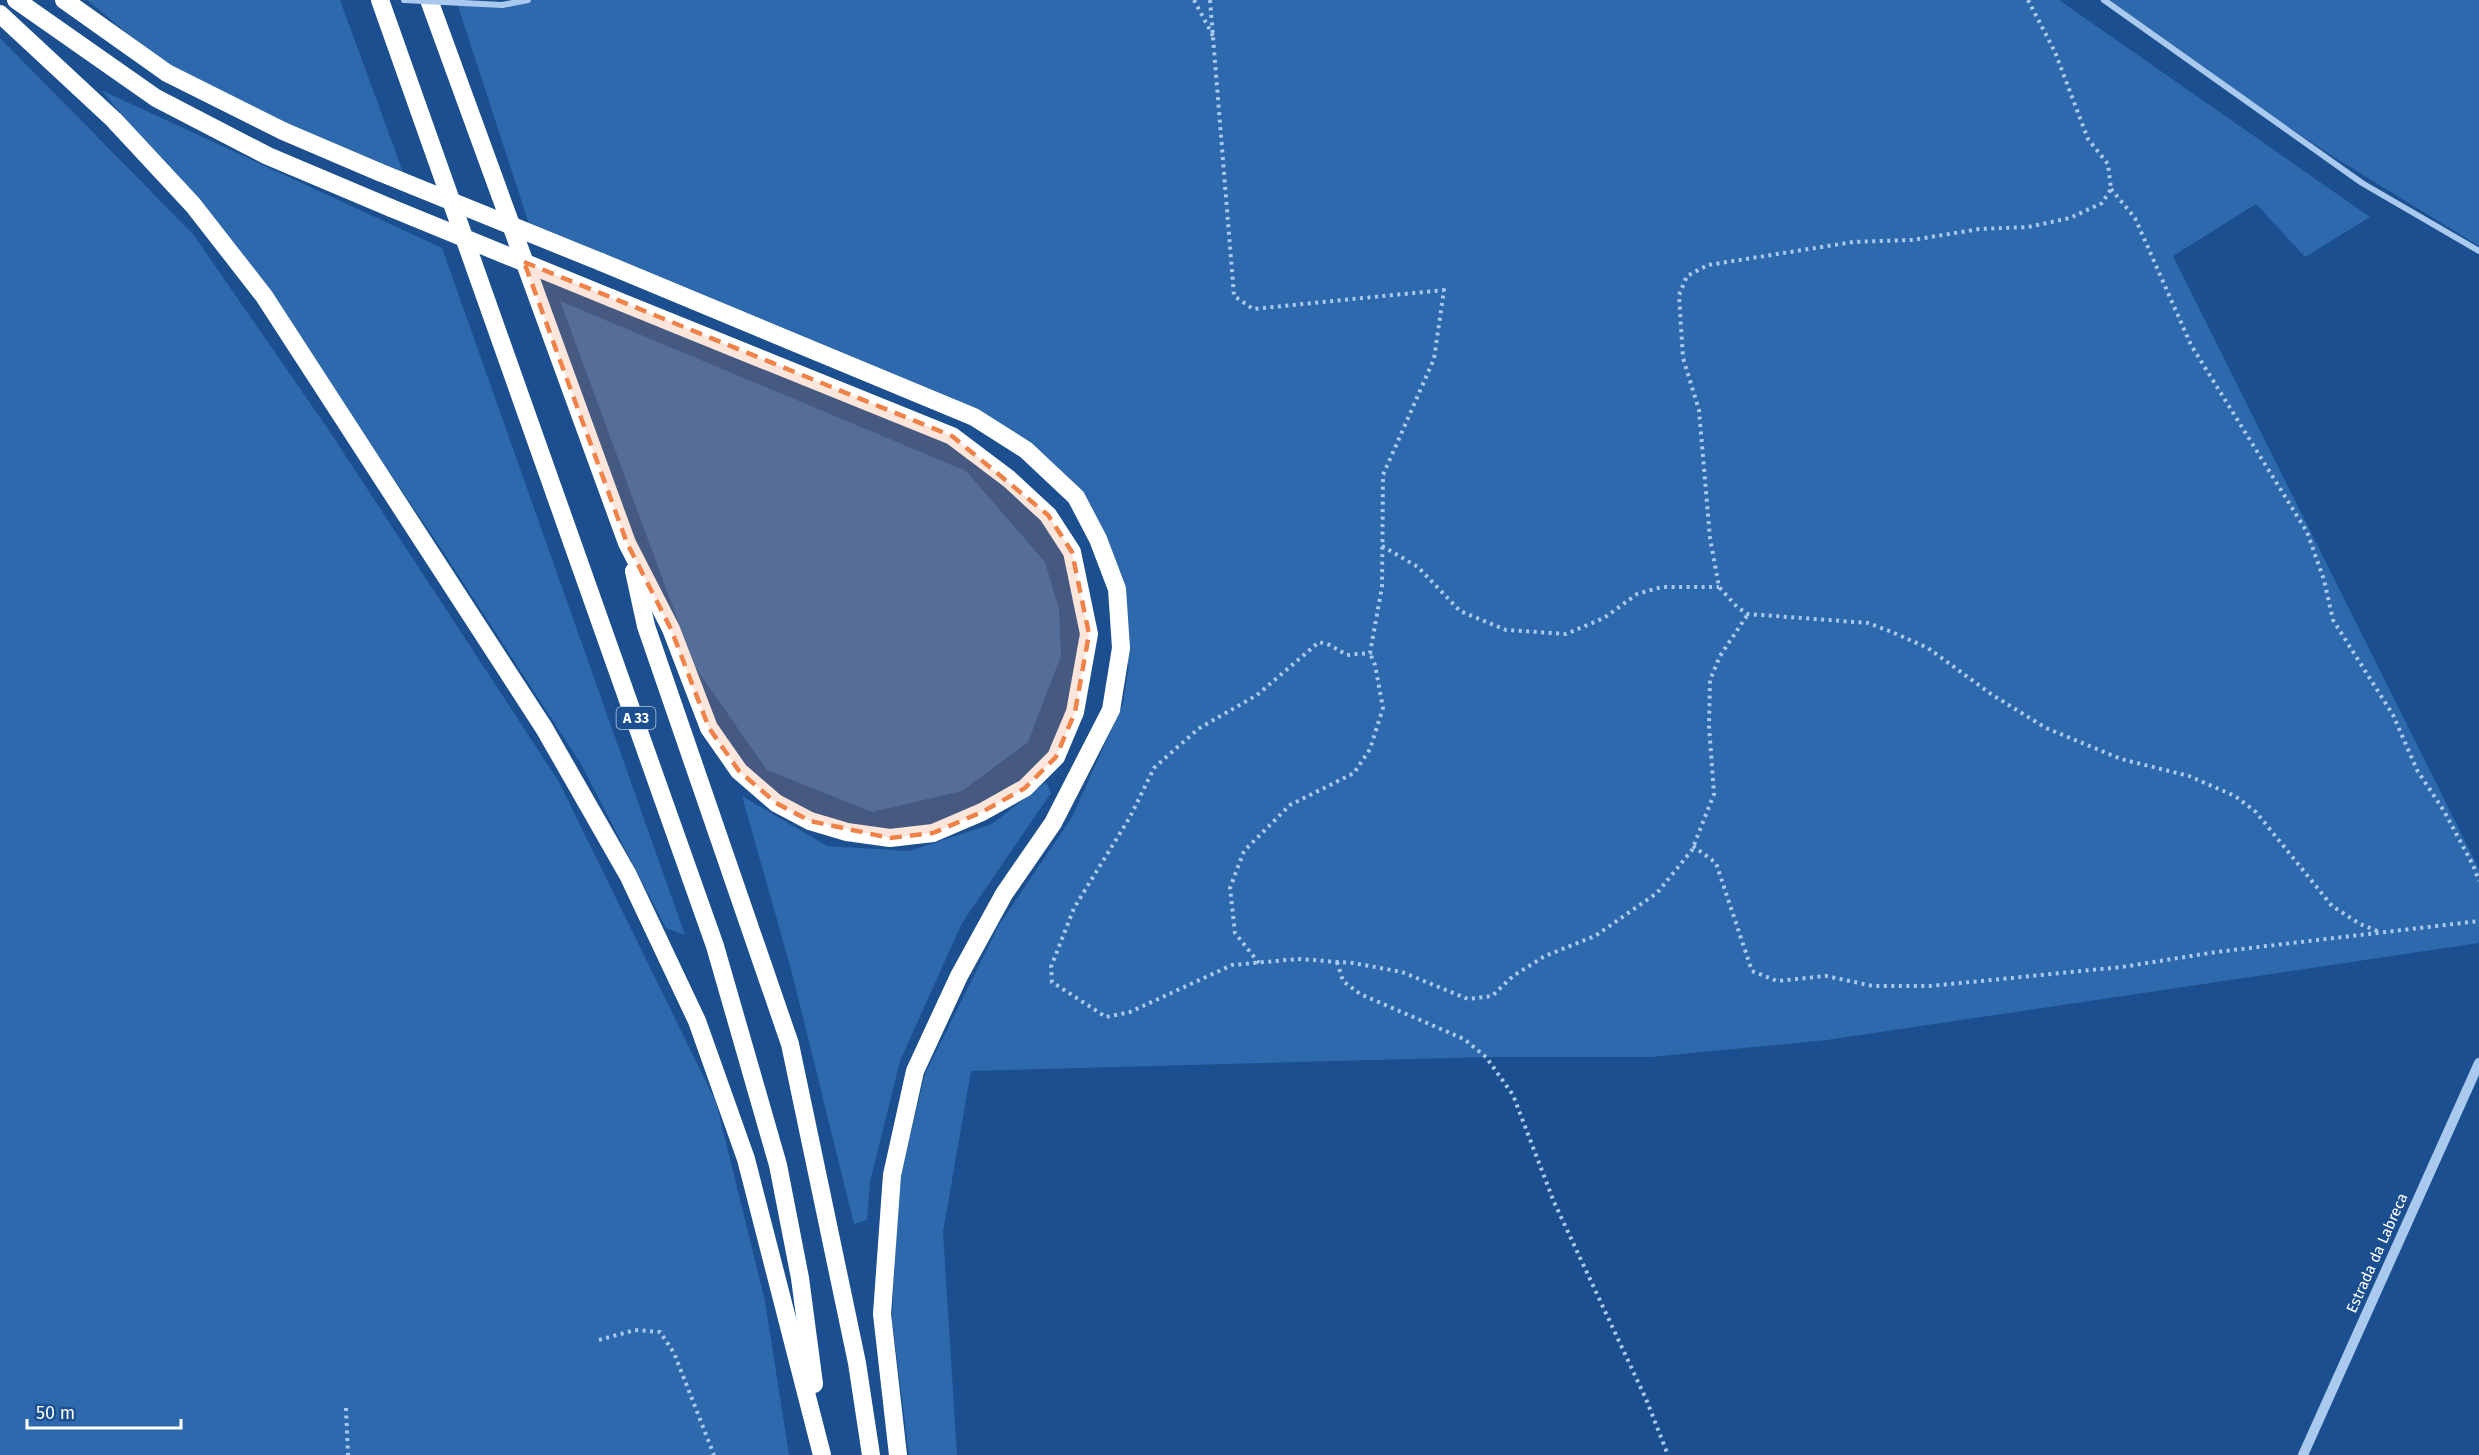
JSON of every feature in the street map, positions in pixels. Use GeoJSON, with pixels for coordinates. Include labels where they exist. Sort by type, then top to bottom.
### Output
{"type":"FeatureCollection","features":[{"type":"Feature","properties":{"kind":"highway"},"geometry":{"type":"LineString","coordinates":[[16,0],[156,98],[268,156],[952,436],[1009,479],[1048,515],[1072,552],[1089,634],[1075,712],[1056,757],[1025,788],[982,812],[933,833],[890,838],[847,832],[810,821],[776,803],[739,771],[709,728],[671,629],[627,543]]}},
{"type":"Feature","properties":{"kind":"highway"},"geometry":{"type":"LineString","coordinates":[[64,0],[167,73],[283,131],[974,417],[1026,450],[1076,497],[1098,539],[1117,589],[1121,648],[1111,710],[1053,823],[1004,894],[959,976],[915,1071],[891,1174],[882,1314],[898,1455]]}},
{"type":"Feature","properties":{"kind":"highway","name":"A 33"},"geometry":{"type":"LineString","coordinates":[[380,0],[716,946],[778,1165],[800,1278],[823,1455]]}},
{"type":"Feature","properties":{"kind":"highway","name":"A 33"},"geometry":{"type":"LineString","coordinates":[[429,0],[627,543],[646,626],[790,1044],[857,1363],[871,1455]]}},
{"type":"Feature","properties":{"kind":"highway"},"geometry":{"type":"LineString","coordinates":[[0,14],[114,120],[193,205],[264,296],[543,728],[622,865],[697,1021],[746,1160],[823,1455]]}},
{"type":"Feature","properties":{"kind":"street"},"geometry":{"type":"LineString","coordinates":[[404,0],[502,5],[528,0]]}},
{"type":"Feature","properties":{"kind":"street"},"geometry":{"type":"LineString","coordinates":[[2104,0],[2362,183],[2479,251]]}},
{"type":"Feature","properties":{"kind":"street","name":"Estrada da Labreca"},"geometry":{"type":"LineString","coordinates":[[2303,1455],[2479,1063]]}},
{"type":"Feature","properties":{"kind":"path"},"geometry":{"type":"LineString","coordinates":[[1194,0],[1214,39]]}},
{"type":"Feature","properties":{"kind":"path"},"geometry":{"type":"LineString","coordinates":[[1210,0],[1234,296],[1253,309],[1444,290],[1434,359],[1383,475],[1382,587],[1370,653],[1375,665],[1383,708],[1370,748],[1354,773],[1290,805],[1244,851],[1230,888],[1235,933],[1259,963]]}},
{"type":"Feature","properties":{"kind":"path"},"geometry":{"type":"LineString","coordinates":[[2028,0],[2055,52],[2088,139],[2108,164],[2112,189],[2135,218],[2192,345],[2307,532],[2324,580],[2333,620],[2393,715],[2417,770],[2444,811],[2479,881]]}},
{"type":"Feature","properties":{"kind":"path"},"geometry":{"type":"LineString","coordinates":[[2112,189],[2102,203],[2070,218],[2028,227],[1979,229],[1913,240],[1853,242],[1708,265],[1687,276],[1679,296],[1683,358],[1699,410],[1710,538],[1719,587],[1737,608],[1749,614],[1868,623],[1892,632],[1928,648],[1991,694],[2046,728],[2121,759],[2189,776],[2235,796],[2256,812],[2332,906],[2361,924],[2380,932]]}},
{"type":"Feature","properties":{"kind":"path"},"geometry":{"type":"LineString","coordinates":[[1382,546],[1418,567],[1460,611],[1506,630],[1566,634],[1604,618],[1637,594],[1662,587],[1719,587]]}},
{"type":"Feature","properties":{"kind":"path"},"geometry":{"type":"LineString","coordinates":[[1370,653],[1347,655],[1330,645],[1319,642],[1257,695],[1198,729],[1154,768],[1130,817],[1074,908],[1051,967],[1052,982],[1106,1017],[1130,1012],[1232,965],[1298,959],[1337,962],[1402,972],[1468,999],[1492,996],[1513,976],[1545,956],[1595,936],[1657,893],[1694,846],[1714,794],[1709,726],[1710,680],[1720,656],[1749,614]]}},
{"type":"Feature","properties":{"kind":"path"},"geometry":{"type":"LineString","coordinates":[[1694,846],[1716,863],[1752,971],[1778,981],[1826,976],[1873,986],[1930,986],[2122,967],[2216,952],[2479,921]]}},
{"type":"Feature","properties":{"kind":"path"},"geometry":{"type":"LineString","coordinates":[[1337,962],[1343,981],[1360,994],[1464,1039],[1486,1057],[1514,1095],[1554,1202],[1646,1399],[1668,1455]]}},
{"type":"Feature","properties":{"kind":"path"},"geometry":{"type":"LineString","coordinates":[[599,1340],[635,1330],[660,1332],[674,1353],[714,1455]]}},
{"type":"Feature","properties":{"kind":"path"},"geometry":{"type":"LineString","coordinates":[[346,1408],[348,1455]]}},
{"type":"Feature","properties":{"kind":"highlighted area"},"geometry":{"type":"Polygon","coordinates":[[[524,262],[952,436],[1048,515],[1072,552],[1089,634],[1075,712],[1056,757],[1025,788],[982,812],[933,833],[890,838],[810,821],[776,803],[739,771],[709,728],[671,629],[627,543],[524,262]]]}},
{"type":"Feature","properties":{"kind":"shaded area"},"geometry":{"type":"Polygon","coordinates":[[[87,0],[340,0],[403,172],[279,120],[158,59],[87,0]]]}},
{"type":"Feature","properties":{"kind":"shaded area"},"geometry":{"type":"Polygon","coordinates":[[[528,0],[2059,0],[2370,217],[2305,257],[2256,204],[2173,256],[2479,869],[2479,943],[1827,1040],[1651,1057],[1486,1057],[971,1071],[943,1232],[957,1455],[909,1455],[892,1319],[899,1182],[925,1074],[999,925],[1072,817],[1123,704],[1129,666],[1121,648],[1098,539],[1026,450],[529,224],[457,3],[502,5],[528,0]]]}},
{"type":"Feature","properties":{"kind":"shaded area"},"geometry":{"type":"Polygon","coordinates":[[[2099,0],[2479,0],[2479,246],[2332,156],[2099,0]]]}},
{"type":"Feature","properties":{"kind":"shaded area"},"geometry":{"type":"Polygon","coordinates":[[[0,38],[193,234],[328,429],[559,782],[716,1102],[765,1301],[789,1455],[0,1455],[0,38]]]}},
{"type":"Feature","properties":{"kind":"shaded area"},"geometry":{"type":"Polygon","coordinates":[[[101,90],[442,248],[685,935],[666,928],[581,764],[440,547],[310,355],[234,247],[101,90]]]}},
{"type":"Feature","properties":{"kind":"shaded area"},"geometry":{"type":"Polygon","coordinates":[[[560,301],[966,471],[1045,562],[1059,609],[1061,656],[1028,742],[962,791],[872,812],[767,770],[695,667],[560,301]]]}},
{"type":"Feature","properties":{"kind":"shaded area"},"geometry":{"type":"Polygon","coordinates":[[[1046,782],[1051,793],[962,923],[900,1061],[870,1182],[867,1220],[854,1224],[792,973],[742,796],[827,846],[909,851],[992,824],[1046,782]]]}}]}
